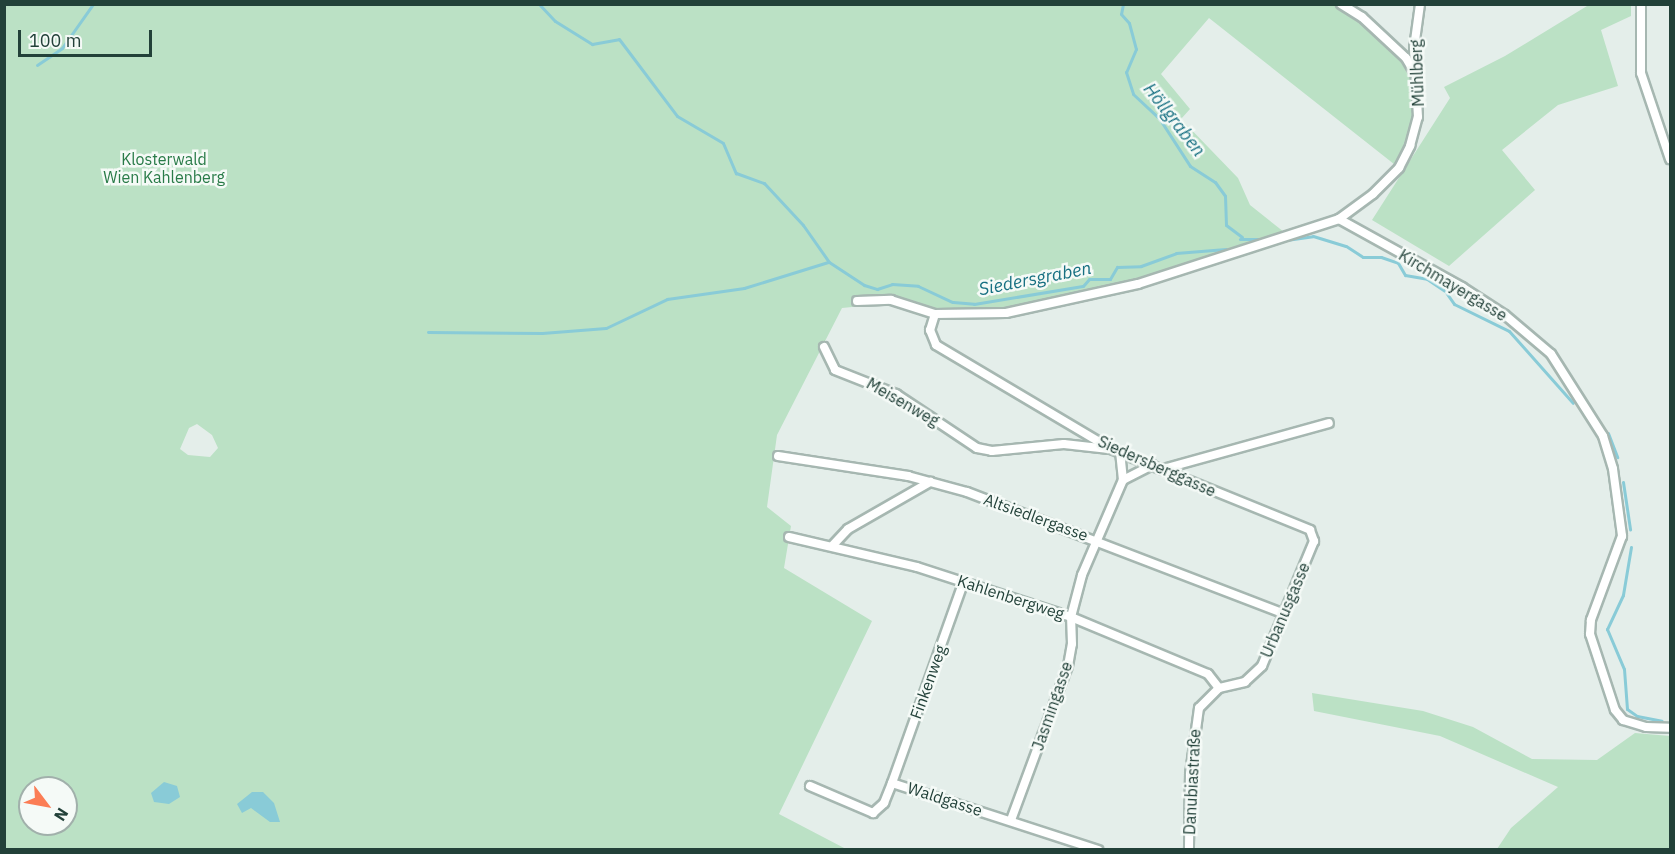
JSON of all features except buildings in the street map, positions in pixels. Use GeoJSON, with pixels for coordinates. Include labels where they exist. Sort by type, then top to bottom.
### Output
{"type":"FeatureCollection","features":[{"type":"Feature","properties":{"kind":"street"},"geometry":{"type":"LineString","coordinates":[[1341,4],[1362,17],[1406,58],[1415,74]]}},
{"type":"Feature","properties":{"kind":"street","name":"Mühlberg"},"geometry":{"type":"LineString","coordinates":[[1339,219],[1373,194],[1399,168],[1418,117],[1414,48],[1420,4]]}},
{"type":"Feature","properties":{"kind":"street"},"geometry":{"type":"LineString","coordinates":[[1641,4],[1641,73],[1671,159]]}},
{"type":"Feature","properties":{"kind":"street"},"geometry":{"type":"LineString","coordinates":[[857,301],[891,300],[935,314],[1006,313],[1073,300],[1182,271],[1278,236],[1339,219]]}},
{"type":"Feature","properties":{"kind":"street","name":"Kirchmayergasse"},"geometry":{"type":"LineString","coordinates":[[1339,219],[1462,287],[1505,315],[1551,354],[1603,436],[1613,469],[1622,536],[1591,620],[1590,634],[1615,710],[1623,720],[1647,727],[1671,728]]}},
{"type":"Feature","properties":{"kind":"street","name":"Siedersberggasse"},"geometry":{"type":"LineString","coordinates":[[935,314],[930,330],[936,345],[1111,449],[1310,530],[1314,541]]}},
{"type":"Feature","properties":{"kind":"street","name":"Meisenweg"},"geometry":{"type":"LineString","coordinates":[[824,347],[835,370],[896,394],[977,448],[992,451],[1064,444],[1111,449]]}},
{"type":"Feature","properties":{"kind":"street"},"geometry":{"type":"LineString","coordinates":[[1163,469],[1329,423]]}},
{"type":"Feature","properties":{"kind":"street","name":"Jasmingasse"},"geometry":{"type":"LineString","coordinates":[[1011,820],[1068,666],[1072,644],[1071,617],[1082,575],[1123,480],[1120,453]]}},
{"type":"Feature","properties":{"kind":"street","name":"Altsiedlergasse"},"geometry":{"type":"LineString","coordinates":[[778,456],[930,482],[1098,539],[1283,613]]}},
{"type":"Feature","properties":{"kind":"street"},"geometry":{"type":"LineString","coordinates":[[1123,480],[1152,465]]}},
{"type":"Feature","properties":{"kind":"street"},"geometry":{"type":"LineString","coordinates":[[832,545],[848,529],[930,482]]}},
{"type":"Feature","properties":{"kind":"street","name":"Kahlenbergweg"},"geometry":{"type":"LineString","coordinates":[[789,537],[832,545],[964,581],[1071,617],[1208,674],[1219,687]]}},
{"type":"Feature","properties":{"kind":"street","name":"Urbanusgasse"},"geometry":{"type":"LineString","coordinates":[[1219,687],[1253,678],[1314,541]]}},
{"type":"Feature","properties":{"kind":"street","name":"Finkenweg"},"geometry":{"type":"LineString","coordinates":[[892,783],[964,581]]}},
{"type":"Feature","properties":{"kind":"street","name":"Danubiastraße"},"geometry":{"type":"LineString","coordinates":[[1189,849],[1195,722],[1198,708],[1219,687]]}},
{"type":"Feature","properties":{"kind":"street","name":"Waldgasse"},"geometry":{"type":"LineString","coordinates":[[810,786],[873,813],[884,803],[892,783],[1098,849]]}},
{"type":"Feature","properties":{"kind":"green space","name":"Klosterwald Wien Kahlenberg"},"geometry":{"type":"Polygon","coordinates":[[[1341,4],[1406,58],[1419,97],[1418,117],[1399,168],[1209,18],[1161,74],[1190,109],[1181,119],[1238,178],[1250,205],[1284,232],[1163,275],[1007,312],[938,311],[892,303],[842,308],[777,435],[767,507],[791,526],[784,568],[872,621],[779,814],[846,849],[5,850],[5,5],[1341,4]],[[197,424],[189,428],[180,449],[188,455],[210,457],[218,448],[212,435],[197,424]]]}},
{"type":"Feature","properties":{"kind":"green space"},"geometry":{"type":"Polygon","coordinates":[[[1631,5],[1631,16],[1601,30],[1618,86],[1558,105],[1502,150],[1535,190],[1449,266],[1372,220],[1450,98],[1444,87],[1505,56],[1587,6],[1631,5]]]}},
{"type":"Feature","properties":{"kind":"green space"},"geometry":{"type":"Polygon","coordinates":[[[1312,693],[1423,711],[1473,727],[1532,759],[1597,760],[1635,733],[1670,736],[1670,849],[1497,849],[1511,828],[1558,787],[1440,736],[1314,711],[1312,693]]]}},
{"type":"Feature","properties":{"kind":"water"},"geometry":{"type":"Polygon","coordinates":[[[164,782],[177,786],[180,797],[169,804],[154,802],[151,793],[164,782]]]}},
{"type":"Feature","properties":{"kind":"water"},"geometry":{"type":"Polygon","coordinates":[[[252,792],[263,792],[274,803],[280,822],[270,822],[251,808],[242,813],[237,804],[252,792]]]}},
{"type":"Feature","properties":{"kind":"waterway"},"geometry":{"type":"LineString","coordinates":[[37,65],[62,48],[93,4]]}},
{"type":"Feature","properties":{"kind":"waterway","name":"Siedersgraben"},"geometry":{"type":"LineString","coordinates":[[539,4],[555,21],[592,44],[619,39],[677,116],[723,143],[736,173],[764,183],[803,225],[829,262],[864,285],[877,289],[892,284],[918,286],[953,302],[974,304],[1083,286],[1089,279],[1110,279],[1117,267],[1141,266],[1176,253],[1226,249]]}},
{"type":"Feature","properties":{"kind":"waterway","name":"Höllgraben"},"geometry":{"type":"LineString","coordinates":[[1123,4],[1121,14],[1129,23],[1136,49],[1126,72],[1133,94],[1159,118],[1190,166],[1215,182],[1225,196],[1226,225],[1242,237]]}},
{"type":"Feature","properties":{"kind":"waterway","name":"Siedersgraben"},"geometry":{"type":"LineString","coordinates":[[1279,241],[1313,236],[1346,246],[1363,257],[1381,257],[1398,263],[1405,275],[1427,279],[1445,291],[1454,304],[1509,331],[1573,403]]}},
{"type":"Feature","properties":{"kind":"waterway","name":"Siedersgraben"},"geometry":{"type":"LineString","coordinates":[[1240,239],[1270,239]]}},
{"type":"Feature","properties":{"kind":"waterway"},"geometry":{"type":"LineString","coordinates":[[428,332],[542,333],[606,328],[667,299],[744,288],[828,262]]}},
{"type":"Feature","properties":{"kind":"waterway","name":"Siedersgraben"},"geometry":{"type":"LineString","coordinates":[[1608,433],[1617,457]]}},
{"type":"Feature","properties":{"kind":"waterway","name":"Siedersgraben"},"geometry":{"type":"LineString","coordinates":[[1623,482],[1630,529]]}},
{"type":"Feature","properties":{"kind":"waterway","name":"Siedersgraben"},"geometry":{"type":"LineString","coordinates":[[1631,547],[1623,595],[1607,629],[1624,669],[1627,709],[1637,716],[1662,721]]}}]}
